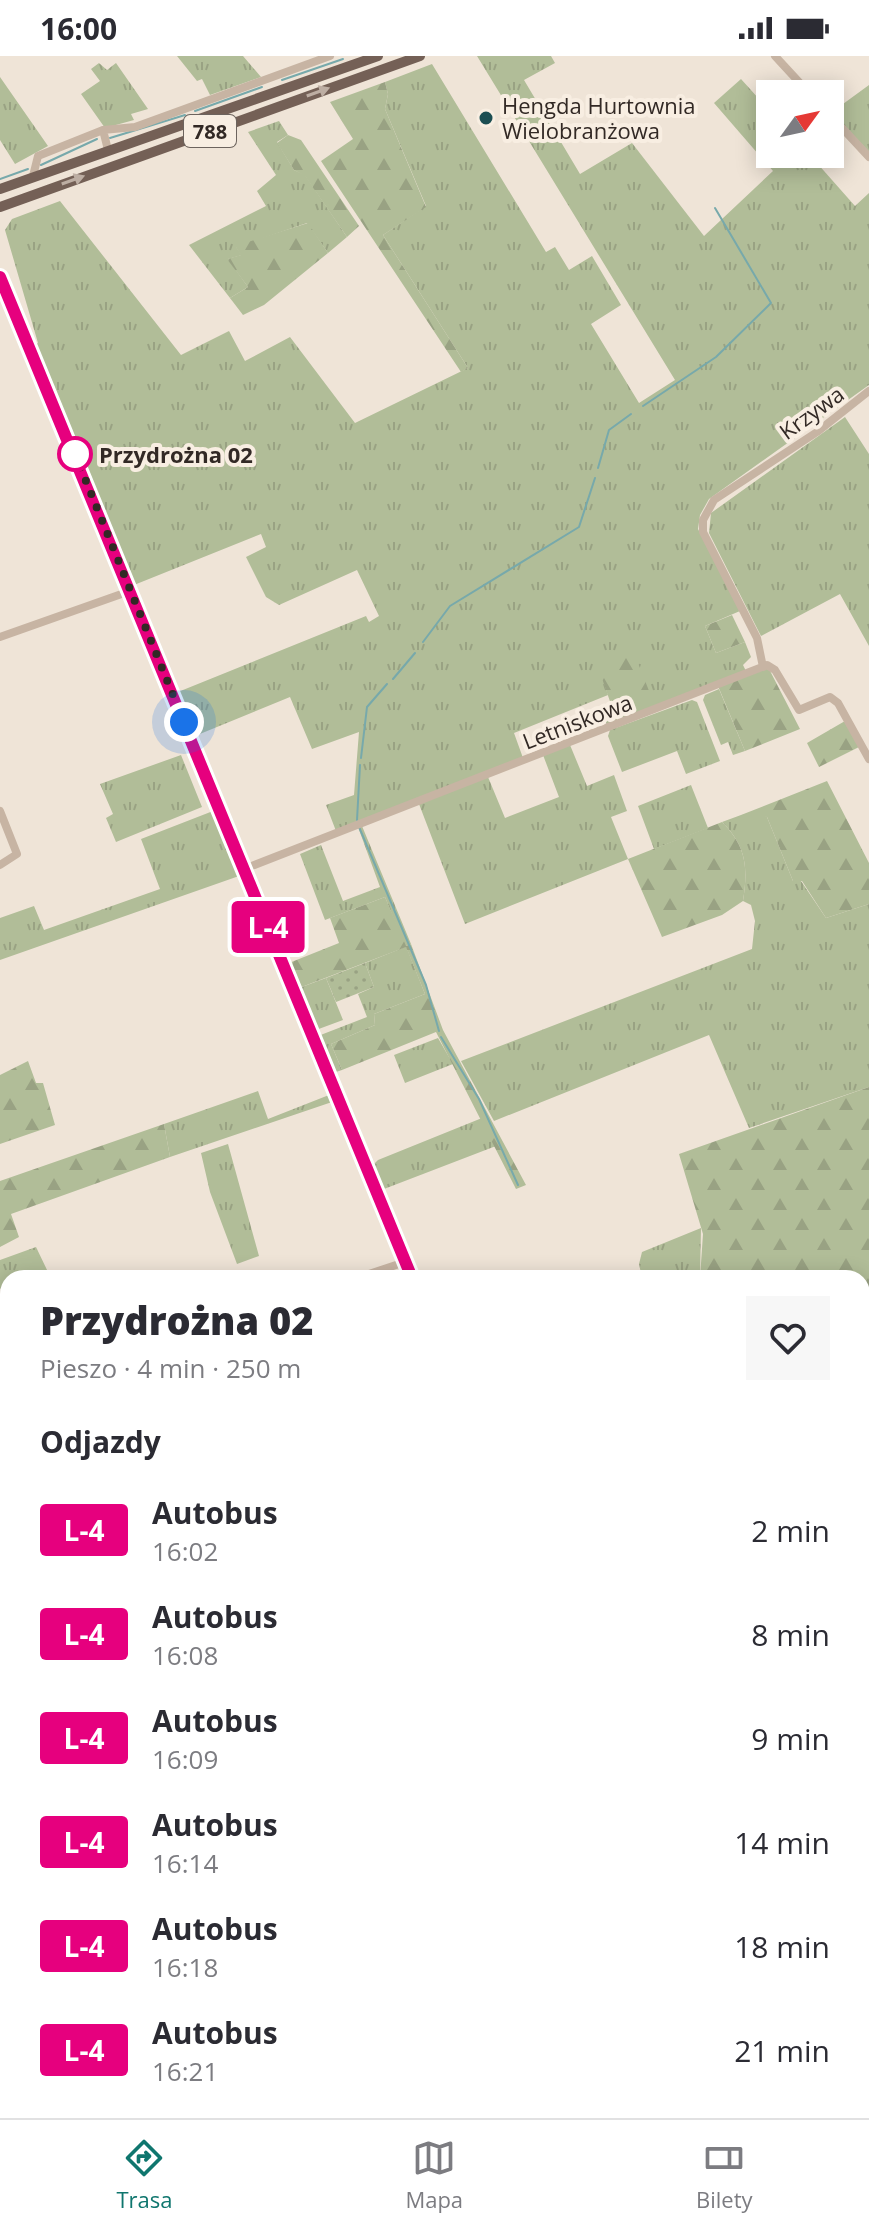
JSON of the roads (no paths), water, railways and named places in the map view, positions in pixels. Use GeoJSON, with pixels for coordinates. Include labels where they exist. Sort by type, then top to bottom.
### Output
{"type":"FeatureCollection","features":[{"type":"Feature","properties":{"kind":"main road","name":"788"},"geometry":{"type":"LineString","coordinates":[[0,189],[352,60],[378,56]]}},
{"type":"Feature","properties":{"kind":"main road","name":"788"},"geometry":{"type":"LineString","coordinates":[[0,207],[420,56]]}},
{"type":"Feature","properties":{"kind":"street"},"geometry":{"type":"LineString","coordinates":[[33,176],[38,156],[103,130],[135,127],[330,56]]}},
{"type":"Feature","properties":{"kind":"street"},"geometry":{"type":"LineString","coordinates":[[775,56],[797,80]]}},
{"type":"Feature","properties":{"kind":"street"},"geometry":{"type":"LineString","coordinates":[[103,130],[108,150]]}},
{"type":"Feature","properties":{"kind":"street"},"geometry":{"type":"LineString","coordinates":[[844,130],[869,157]]}},
{"type":"Feature","properties":{"kind":"street"},"geometry":{"type":"LineString","coordinates":[[0,277],[408,1270]]}},
{"type":"Feature","properties":{"kind":"street","name":"Krzywa"},"geometry":{"type":"LineString","coordinates":[[763,667],[757,638],[702,526],[714,500],[817,432],[869,391]]}},
{"type":"Feature","properties":{"kind":"street"},"geometry":{"type":"LineString","coordinates":[[0,637],[130,591]]}},
{"type":"Feature","properties":{"kind":"street"},"geometry":{"type":"LineString","coordinates":[[763,667],[771,666],[775,670],[799,710],[834,698],[847,714],[869,759]]}},
{"type":"Feature","properties":{"kind":"street","name":"Letniskowa"},"geometry":{"type":"LineString","coordinates":[[244,869],[763,667]]}},
{"type":"Feature","properties":{"kind":"street"},"geometry":{"type":"LineString","coordinates":[[0,811],[17,854],[0,865]]}},
{"type":"Feature","properties":{"kind":"street"},"geometry":{"type":"LineString","coordinates":[[381,1270],[405,1262]]}},
{"type":"Feature","properties":{"kind":"waterway"},"geometry":{"type":"LineString","coordinates":[[282,80],[343,59]]}},
{"type":"Feature","properties":{"kind":"waterway"},"geometry":{"type":"LineString","coordinates":[[195,111],[262,87]]}},
{"type":"Feature","properties":{"kind":"waterway"},"geometry":{"type":"LineString","coordinates":[[110,138],[185,115]]}},
{"type":"Feature","properties":{"kind":"waterway"},"geometry":{"type":"LineString","coordinates":[[41,165],[97,139]]}},
{"type":"Feature","properties":{"kind":"waterway"},"geometry":{"type":"LineString","coordinates":[[0,179],[28,169]]}},
{"type":"Feature","properties":{"kind":"waterway"},"geometry":{"type":"LineString","coordinates":[[643,406],[716,357],[771,303],[715,208]]}},
{"type":"Feature","properties":{"kind":"waterway"},"geometry":{"type":"LineString","coordinates":[[598,468],[609,430],[631,414]]}},
{"type":"Feature","properties":{"kind":"waterway"},"geometry":{"type":"LineString","coordinates":[[423,642],[450,606],[579,527],[595,478]]}},
{"type":"Feature","properties":{"kind":"waterway"},"geometry":{"type":"LineString","coordinates":[[393,679],[415,653]]}},
{"type":"Feature","properties":{"kind":"waterway"},"geometry":{"type":"LineString","coordinates":[[361,758],[367,707],[387,684]]}},
{"type":"Feature","properties":{"kind":"waterway"},"geometry":{"type":"LineString","coordinates":[[357,820],[360,765]]}},
{"type":"Feature","properties":{"kind":"waterway"},"geometry":{"type":"LineString","coordinates":[[359,827],[426,985],[439,1031]]}},
{"type":"Feature","properties":{"kind":"waterway"},"geometry":{"type":"LineString","coordinates":[[441,1037],[479,1099],[518,1185]]}},
{"type":"Feature","properties":{"kind":"place","name":"Hengda Hurtownia Wielobranżowa"},"geometry":{"type":"Point","coordinates":[486,118]}},
{"type":"Feature","properties":{"kind":"place","name":"Przydrożna 02"},"geometry":{"type":"Point","coordinates":[75,454]}}]}
